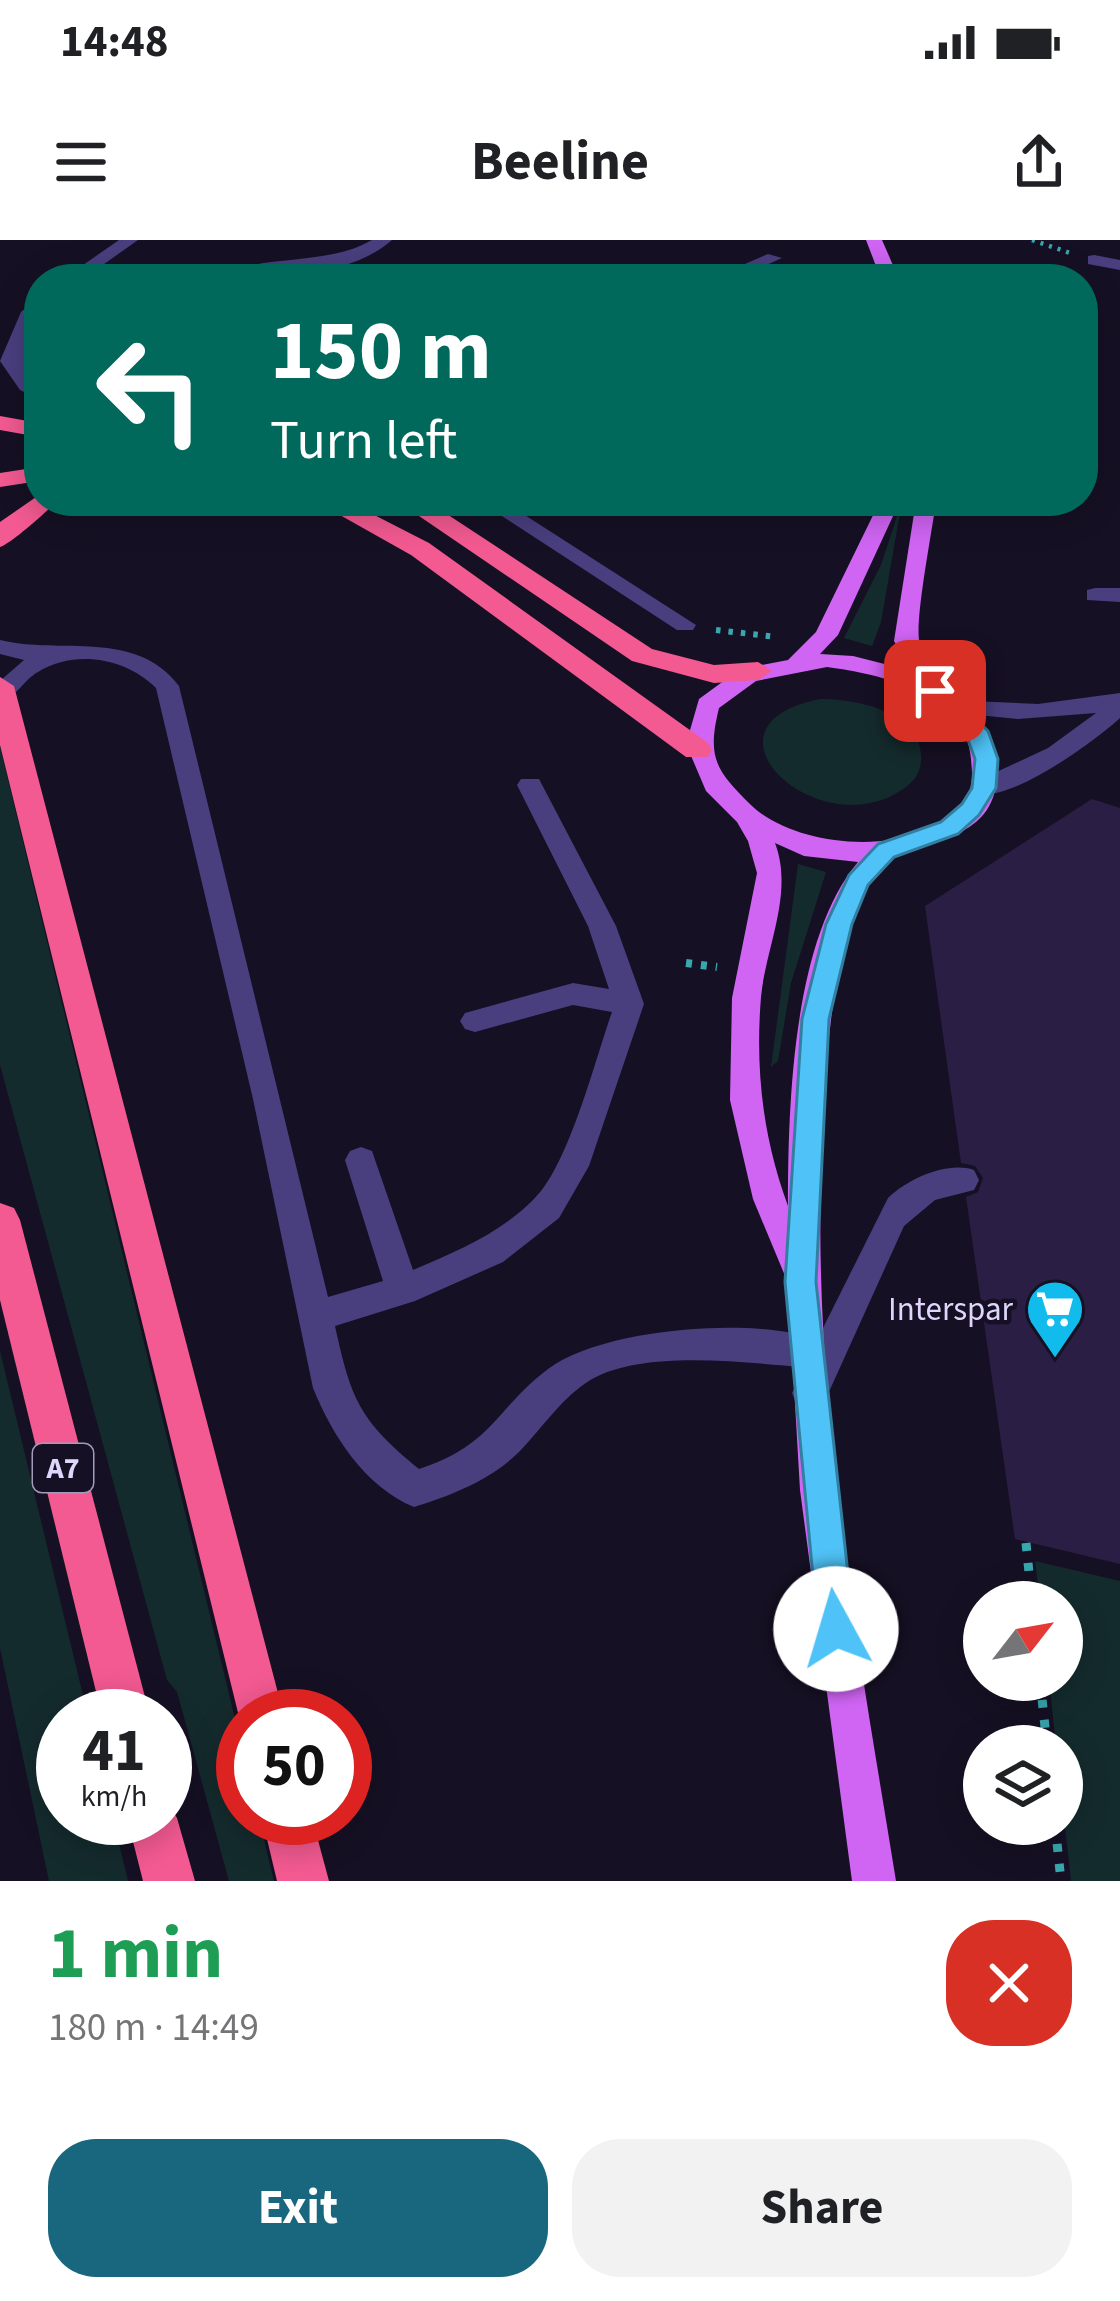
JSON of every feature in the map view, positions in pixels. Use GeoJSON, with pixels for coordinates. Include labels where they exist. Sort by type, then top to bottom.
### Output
{"type":"FeatureCollection","features":[{"type":"Feature","properties":{"kind":"highway"},"geometry":{"type":"LineString","coordinates":[[0,539],[24,515]]}},
{"type":"Feature","properties":{"kind":"highway"},"geometry":{"type":"LineString","coordinates":[[357,516],[420,549],[697,750]]}},
{"type":"Feature","properties":{"kind":"highway"},"geometry":{"type":"LineString","coordinates":[[433,516],[642,655],[714,674],[758,671]]}},
{"type":"Feature","properties":{"kind":"highway"},"geometry":{"type":"LineString","coordinates":[[1,689],[253,1689]]}},
{"type":"Feature","properties":{"kind":"highway","name":"A7"},"geometry":{"type":"LineString","coordinates":[[0,1220],[119,1689]]}},
{"type":"Feature","properties":{"kind":"highway"},"geometry":{"type":"LineString","coordinates":[[159,1845],[169,1881]]}},
{"type":"Feature","properties":{"kind":"highway"},"geometry":{"type":"LineString","coordinates":[[293,1845],[303,1881]]}},
{"type":"Feature","properties":{"kind":"main road"},"geometry":{"type":"LineString","coordinates":[[799,661],[826,634],[883,516]]}},
{"type":"Feature","properties":{"kind":"main road"},"geometry":{"type":"LineString","coordinates":[[750,821],[814,847],[886,850],[921,842],[950,828],[971,810],[984,788],[982,745],[906,641],[924,516]]}},
{"type":"Feature","properties":{"kind":"main road"},"geometry":{"type":"LineString","coordinates":[[800,1282],[761,1182],[744,1075],[754,952],[768,910],[771,876],[764,843],[750,821],[714,788],[697,750],[699,726],[711,704],[731,685],[758,671],[799,661],[856,662],[884,668],[945,698]]}},
{"type":"Feature","properties":{"kind":"main road"},"geometry":{"type":"LineString","coordinates":[[874,1881],[836,1629],[800,1282],[815,1019],[839,924],[857,881],[886,850]]}},
{"type":"Feature","properties":{"kind":"street"},"geometry":{"type":"LineString","coordinates":[[94,264],[130,240]]}},
{"type":"Feature","properties":{"kind":"street"},"geometry":{"type":"LineString","coordinates":[[334,264],[353,259],[384,240]]}},
{"type":"Feature","properties":{"kind":"street"},"geometry":{"type":"LineString","coordinates":[[758,264],[774,258]]}},
{"type":"Feature","properties":{"kind":"street"},"geometry":{"type":"LineString","coordinates":[[1094,260],[1120,265]]}},
{"type":"Feature","properties":{"kind":"street"},"geometry":{"type":"LineString","coordinates":[[24,318],[14,329],[7,358],[9,375],[24,387]]}},
{"type":"Feature","properties":{"kind":"street"},"geometry":{"type":"LineString","coordinates":[[7,358],[24,356]]}},
{"type":"Feature","properties":{"kind":"street"},"geometry":{"type":"LineString","coordinates":[[513,516],[685,625]]}},
{"type":"Feature","properties":{"kind":"street"},"geometry":{"type":"LineString","coordinates":[[0,647],[129,658],[154,672],[166,686],[343,1423],[374,1456],[414,1489],[495,1450],[563,1378],[621,1352],[671,1348],[805,1351]]}},
{"type":"Feature","properties":{"kind":"street"},"geometry":{"type":"LineString","coordinates":[[1,689],[26,668],[55,655]]}},
{"type":"Feature","properties":{"kind":"street"},"geometry":{"type":"LineString","coordinates":[[945,698],[1012,714],[1120,703]]}},
{"type":"Feature","properties":{"kind":"street"},"geometry":{"type":"LineString","coordinates":[[984,788],[1090,735],[1120,703]]}},
{"type":"Feature","properties":{"kind":"street"},"geometry":{"type":"LineString","coordinates":[[315,1316],[403,1290],[491,1252],[548,1208],[573,1166],[629,1004],[602,926],[530,785]]}},
{"type":"Feature","properties":{"kind":"street"},"geometry":{"type":"LineString","coordinates":[[475,1021],[581,993],[629,1004]]}},
{"type":"Feature","properties":{"kind":"street"},"geometry":{"type":"LineString","coordinates":[[361,1160],[403,1290]]}},
{"type":"Feature","properties":{"kind":"street"},"geometry":{"type":"LineString","coordinates":[[810,1393],[902,1202],[929,1185],[963,1180]]}},
{"type":"Feature","properties":{"kind":"path"},"geometry":{"type":"LineString","coordinates":[[685,625],[777,637]]}},
{"type":"Feature","properties":{"kind":"path"},"geometry":{"type":"LineString","coordinates":[[686,963],[718,968]]}},
{"type":"Feature","properties":{"kind":"path"},"geometry":{"type":"LineString","coordinates":[[1026,1543],[1030,1581]]}},
{"type":"Feature","properties":{"kind":"path"},"geometry":{"type":"LineString","coordinates":[[1057,1845],[1061,1881]]}},
{"type":"Feature","properties":{"kind":"green space"},"geometry":{"type":"Polygon","coordinates":[[[899,516],[881,622],[872,646],[844,638],[899,516]]]}},
{"type":"Feature","properties":{"kind":"green space"},"geometry":{"type":"Polygon","coordinates":[[[821,699],[870,706],[901,720],[919,744],[920,767],[912,782],[893,795],[860,804],[828,802],[799,790],[776,772],[764,752],[765,730],[783,712],[821,699]]]}},
{"type":"Feature","properties":{"kind":"green space"},"geometry":{"type":"Polygon","coordinates":[[[0,747],[228,1689],[216,1689],[216,1834],[192,1747],[192,1689],[174,1689],[167,1680],[0,1065],[0,747]]]}},
{"type":"Feature","properties":{"kind":"green space"},"geometry":{"type":"Polygon","coordinates":[[[798,864],[826,872],[791,983],[778,1061],[771,1067],[798,864]]]}},
{"type":"Feature","properties":{"kind":"green space"},"geometry":{"type":"Polygon","coordinates":[[[0,1351],[81,1689],[36,1689],[36,1819],[0,1648],[0,1351]]]}},
{"type":"Feature","properties":{"kind":"green space"},"geometry":{"type":"Polygon","coordinates":[[[1035,1561],[1120,1581],[1120,1881],[1071,1881],[1067,1845],[1083,1845],[1083,1725],[1054,1725],[1051,1701],[1083,1701],[1083,1581],[1037,1581],[1035,1561]]]}},
{"type":"Feature","properties":{"kind":"green space"},"geometry":{"type":"Polygon","coordinates":[[[41,1845],[119,1845],[128,1881],[49,1881],[41,1845]]]}},
{"type":"Feature","properties":{"kind":"green space"},"geometry":{"type":"Polygon","coordinates":[[[219,1845],[265,1845],[274,1881],[229,1881],[219,1845]]]}},
{"type":"Feature","properties":{"kind":"building","name":"Interspar"},"geometry":{"type":"Polygon","coordinates":[[[1092,799],[1120,808],[1120,1564],[1015,1539],[966,1197],[978,1192],[983,1178],[975,1166],[961,1163],[925,906],[1092,799]]]}},
{"type":"Feature","properties":{"kind":"place","name":"Interspar"},"geometry":{"type":"Point","coordinates":[1055,1360]}},
{"type":"Feature","properties":{"kind":"route"},"geometry":{"type":"LineString","coordinates":[[836,1629],[800,1282],[815,1019],[839,924],[857,881],[886,850],[921,842],[950,828],[971,810],[984,788],[986,759],[976,731],[956,706],[935,691]]}}]}
